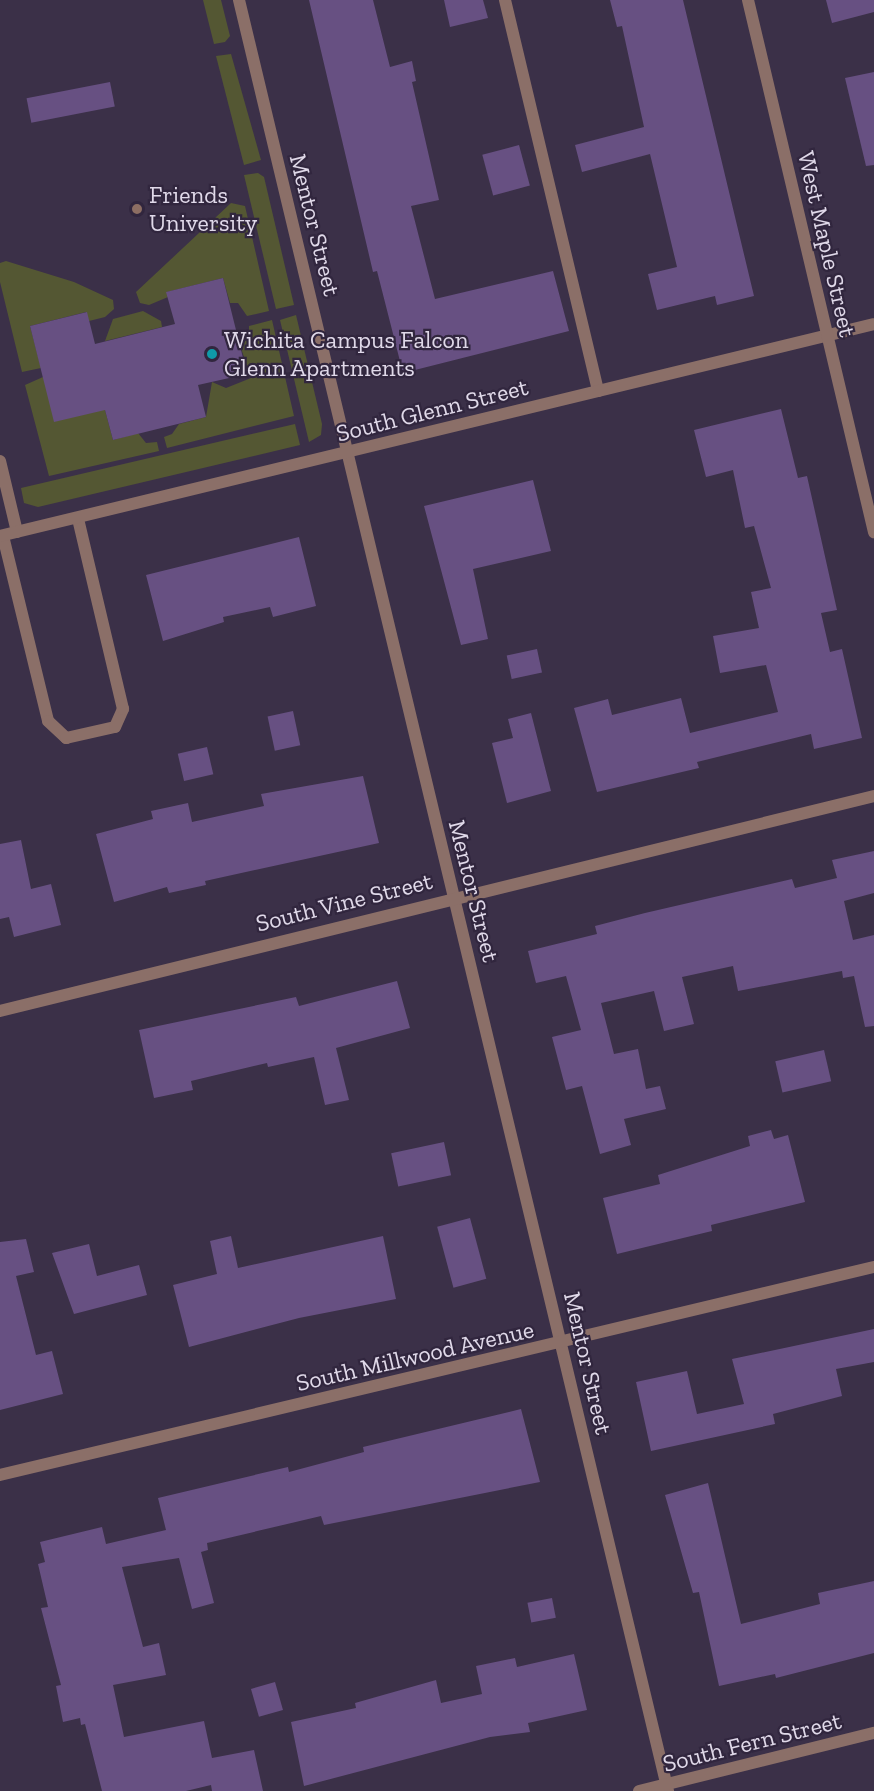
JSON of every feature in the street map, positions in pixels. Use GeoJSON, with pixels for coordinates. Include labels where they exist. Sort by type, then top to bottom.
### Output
{"type":"FeatureCollection","features":[{"type":"Feature","properties":{"kind":"street","name":"Mentor Street"},"geometry":{"type":"LineString","coordinates":[[239,0],[667,1788]]}},
{"type":"Feature","properties":{"kind":"street"},"geometry":{"type":"LineString","coordinates":[[504,0],[598,391]]}},
{"type":"Feature","properties":{"kind":"street","name":"West Maple Street"},"geometry":{"type":"LineString","coordinates":[[748,0],[874,532]]}},
{"type":"Feature","properties":{"kind":"street","name":"South Glenn Street"},"geometry":{"type":"LineString","coordinates":[[2,536],[874,324]]}},
{"type":"Feature","properties":{"kind":"street"},"geometry":{"type":"LineString","coordinates":[[0,461],[17,532]]}},
{"type":"Feature","properties":{"kind":"street"},"geometry":{"type":"LineString","coordinates":[[2,536],[48,721],[66,738],[115,727],[123,709],[78,518]]}},
{"type":"Feature","properties":{"kind":"street","name":"South Vine Street"},"geometry":{"type":"LineString","coordinates":[[0,1011],[454,896],[874,796]]}},
{"type":"Feature","properties":{"kind":"street","name":"South Millwood Avenue"},"geometry":{"type":"LineString","coordinates":[[0,1475],[874,1268]]}},
{"type":"Feature","properties":{"kind":"street","name":"South Fern Street"},"geometry":{"type":"LineString","coordinates":[[639,1791],[667,1788],[874,1733]]}},
{"type":"Feature","properties":{"kind":"green space"},"geometry":{"type":"Polygon","coordinates":[[[203,0],[221,0],[230,36],[225,42],[214,44],[203,0]]]}},
{"type":"Feature","properties":{"kind":"green space"},"geometry":{"type":"Polygon","coordinates":[[[231,54],[261,160],[244,165],[216,56],[231,54]]]}},
{"type":"Feature","properties":{"kind":"green space"},"geometry":{"type":"Polygon","coordinates":[[[258,173],[264,177],[294,305],[276,309],[244,175],[258,173]]]}},
{"type":"Feature","properties":{"kind":"green space"},"geometry":{"type":"Polygon","coordinates":[[[231,203],[245,206],[269,311],[247,316],[238,303],[230,303],[223,278],[167,292],[168,297],[149,305],[140,303],[136,292],[231,203]]]}},
{"type":"Feature","properties":{"kind":"green space"},"geometry":{"type":"Polygon","coordinates":[[[6,261],[74,282],[113,300],[114,309],[105,317],[89,321],[86,312],[30,326],[41,368],[22,372],[0,282],[0,263],[6,261]]]}},
{"type":"Feature","properties":{"kind":"green space"},"geometry":{"type":"Polygon","coordinates":[[[143,311],[161,321],[162,327],[105,341],[113,319],[143,311]]]}},
{"type":"Feature","properties":{"kind":"green space"},"geometry":{"type":"Polygon","coordinates":[[[296,315],[322,424],[321,435],[309,442],[280,320],[296,315]]]}},
{"type":"Feature","properties":{"kind":"green space"},"geometry":{"type":"Polygon","coordinates":[[[272,320],[294,416],[167,448],[164,437],[172,434],[179,424],[206,417],[212,382],[226,388],[251,378],[240,345],[249,337],[249,326],[272,320]]]}},
{"type":"Feature","properties":{"kind":"green space"},"geometry":{"type":"Polygon","coordinates":[[[43,377],[105,410],[113,440],[138,433],[146,443],[157,442],[159,451],[49,476],[25,385],[43,377]]]}},
{"type":"Feature","properties":{"kind":"green space"},"geometry":{"type":"Polygon","coordinates":[[[295,424],[300,445],[38,507],[24,503],[21,488],[295,424]]]}},
{"type":"Feature","properties":{"kind":"building"},"geometry":{"type":"Polygon","coordinates":[[[309,0],[373,0],[390,67],[412,61],[416,81],[412,82],[439,200],[411,206],[435,299],[553,271],[569,331],[403,373],[377,271],[373,272],[309,0]]]}},
{"type":"Feature","properties":{"kind":"building"},"geometry":{"type":"Polygon","coordinates":[[[444,0],[483,0],[488,18],[450,27],[444,0]]]}},
{"type":"Feature","properties":{"kind":"building"},"geometry":{"type":"Polygon","coordinates":[[[610,0],[683,0],[754,296],[717,305],[715,296],[657,310],[648,274],[677,267],[650,154],[582,172],[575,145],[644,127],[622,26],[617,27],[610,0]]]}},
{"type":"Feature","properties":{"kind":"building"},"geometry":{"type":"Polygon","coordinates":[[[826,0],[874,0],[874,12],[832,23],[826,0]]]}},
{"type":"Feature","properties":{"kind":"building"},"geometry":{"type":"Polygon","coordinates":[[[874,72],[874,165],[866,166],[845,78],[874,72]]]}},
{"type":"Feature","properties":{"kind":"building"},"geometry":{"type":"Polygon","coordinates":[[[110,82],[115,107],[31,123],[27,98],[110,82]]]}},
{"type":"Feature","properties":{"kind":"building"},"geometry":{"type":"Polygon","coordinates":[[[519,145],[530,186],[493,195],[482,155],[519,145]]]}},
{"type":"Feature","properties":{"kind":"building","name":"Wichita Campus Falcon Glenn Apartments"},"geometry":{"type":"Polygon","coordinates":[[[223,278],[247,374],[198,385],[206,417],[113,440],[105,410],[54,422],[30,326],[87,312],[95,344],[175,324],[166,292],[223,278]]]}},
{"type":"Feature","properties":{"kind":"building"},"geometry":{"type":"Polygon","coordinates":[[[781,409],[798,478],[807,476],[837,610],[821,613],[830,652],[842,649],[862,738],[814,749],[811,734],[697,762],[699,768],[597,792],[574,708],[608,699],[612,715],[681,698],[690,733],[778,712],[766,665],[720,673],[713,636],[759,628],[751,592],[771,588],[754,526],[745,528],[733,470],[706,477],[694,430],[781,409]]]}},
{"type":"Feature","properties":{"kind":"building"},"geometry":{"type":"Polygon","coordinates":[[[533,480],[551,551],[473,569],[488,639],[461,645],[424,506],[533,480]]]}},
{"type":"Feature","properties":{"kind":"building"},"geometry":{"type":"Polygon","coordinates":[[[299,537],[316,606],[273,617],[270,607],[223,617],[224,622],[163,641],[146,575],[299,537]]]}},
{"type":"Feature","properties":{"kind":"building"},"geometry":{"type":"Polygon","coordinates":[[[537,649],[542,672],[512,679],[507,655],[537,649]]]}},
{"type":"Feature","properties":{"kind":"building"},"geometry":{"type":"Polygon","coordinates":[[[293,711],[300,745],[275,751],[268,716],[293,711]]]}},
{"type":"Feature","properties":{"kind":"building"},"geometry":{"type":"Polygon","coordinates":[[[531,713],[551,791],[507,803],[492,743],[513,738],[508,719],[531,713]]]}},
{"type":"Feature","properties":{"kind":"building"},"geometry":{"type":"Polygon","coordinates":[[[207,747],[213,774],[184,781],[178,754],[207,747]]]}},
{"type":"Feature","properties":{"kind":"building"},"geometry":{"type":"Polygon","coordinates":[[[363,776],[379,843],[205,881],[206,885],[169,893],[167,887],[114,902],[96,834],[153,819],[151,811],[188,803],[192,822],[264,806],[261,794],[363,776]]]}},
{"type":"Feature","properties":{"kind":"building"},"geometry":{"type":"Polygon","coordinates":[[[21,840],[31,889],[51,884],[61,925],[14,937],[9,917],[0,919],[0,844],[21,840]]]}},
{"type":"Feature","properties":{"kind":"building"},"geometry":{"type":"Polygon","coordinates":[[[874,851],[874,893],[844,901],[853,940],[874,935],[874,1026],[865,1027],[854,976],[843,978],[842,971],[738,991],[733,966],[682,977],[694,1024],[664,1031],[654,991],[601,1003],[614,1054],[638,1049],[646,1089],[660,1086],[666,1109],[624,1119],[631,1145],[600,1154],[582,1086],[566,1090],[552,1037],[581,1030],[566,976],[536,983],[528,951],[597,934],[595,926],[645,913],[792,879],[795,888],[837,878],[832,860],[874,851]]]}},
{"type":"Feature","properties":{"kind":"building"},"geometry":{"type":"Polygon","coordinates":[[[397,981],[410,1028],[336,1048],[349,1100],[325,1105],[314,1057],[268,1067],[267,1063],[191,1081],[193,1090],[154,1098],[139,1030],[296,997],[299,1006],[397,981]]]}},
{"type":"Feature","properties":{"kind":"building"},"geometry":{"type":"Polygon","coordinates":[[[824,1050],[831,1081],[782,1092],[775,1061],[824,1050]]]}},
{"type":"Feature","properties":{"kind":"building"},"geometry":{"type":"Polygon","coordinates":[[[771,1130],[774,1139],[788,1135],[805,1202],[711,1225],[712,1231],[617,1254],[603,1198],[660,1184],[658,1175],[750,1146],[748,1136],[771,1130]]]}},
{"type":"Feature","properties":{"kind":"building"},"geometry":{"type":"Polygon","coordinates":[[[444,1142],[451,1175],[398,1186],[391,1153],[444,1142]]]}},
{"type":"Feature","properties":{"kind":"building"},"geometry":{"type":"Polygon","coordinates":[[[470,1218],[486,1279],[453,1288],[437,1227],[470,1218]]]}},
{"type":"Feature","properties":{"kind":"building"},"geometry":{"type":"Polygon","coordinates":[[[231,1236],[238,1268],[383,1236],[396,1299],[299,1318],[189,1347],[173,1285],[217,1274],[210,1241],[231,1236]]]}},
{"type":"Feature","properties":{"kind":"building"},"geometry":{"type":"Polygon","coordinates":[[[26,1239],[34,1272],[16,1276],[36,1355],[52,1351],[63,1394],[0,1410],[0,1242],[26,1239]]]}},
{"type":"Feature","properties":{"kind":"building"},"geometry":{"type":"Polygon","coordinates":[[[89,1244],[97,1276],[139,1265],[147,1295],[74,1314],[52,1253],[89,1244]]]}},
{"type":"Feature","properties":{"kind":"building"},"geometry":{"type":"Polygon","coordinates":[[[874,1329],[874,1362],[836,1369],[842,1396],[773,1414],[775,1424],[651,1451],[636,1382],[687,1371],[697,1414],[744,1404],[732,1359],[874,1329]]]}},
{"type":"Feature","properties":{"kind":"building"},"geometry":{"type":"Polygon","coordinates":[[[521,1409],[540,1482],[324,1525],[321,1516],[207,1543],[208,1550],[201,1552],[214,1603],[192,1609],[179,1558],[122,1567],[143,1647],[159,1643],[166,1675],[113,1685],[124,1737],[204,1721],[212,1758],[254,1750],[263,1791],[212,1791],[211,1785],[186,1791],[102,1791],[85,1724],[81,1725],[80,1718],[63,1722],[56,1686],[61,1685],[41,1608],[48,1607],[38,1564],[45,1562],[40,1542],[102,1527],[106,1544],[166,1530],[158,1498],[288,1467],[289,1472],[364,1452],[363,1447],[521,1409]]]}},
{"type":"Feature","properties":{"kind":"building"},"geometry":{"type":"Polygon","coordinates":[[[708,1483],[741,1624],[820,1604],[818,1593],[874,1581],[874,1653],[776,1678],[775,1674],[719,1686],[699,1592],[693,1593],[665,1495],[708,1483]]]}},
{"type":"Feature","properties":{"kind":"building"},"geometry":{"type":"Polygon","coordinates":[[[552,1598],[556,1618],[531,1622],[527,1603],[552,1598]]]}},
{"type":"Feature","properties":{"kind":"building"},"geometry":{"type":"Polygon","coordinates":[[[574,1654],[587,1710],[528,1723],[530,1732],[490,1737],[304,1786],[291,1722],[356,1708],[355,1703],[436,1680],[441,1703],[482,1694],[476,1666],[515,1658],[517,1667],[574,1654]]]}},
{"type":"Feature","properties":{"kind":"building"},"geometry":{"type":"Polygon","coordinates":[[[275,1682],[283,1710],[259,1717],[251,1689],[275,1682]]]}},
{"type":"Feature","properties":{"kind":"place","name":"Friends University"},"geometry":{"type":"Point","coordinates":[137,209]}},
{"type":"Feature","properties":{"kind":"place","name":"Wichita Campus Falcon Glenn Apartments"},"geometry":{"type":"Point","coordinates":[212,354]}}]}
